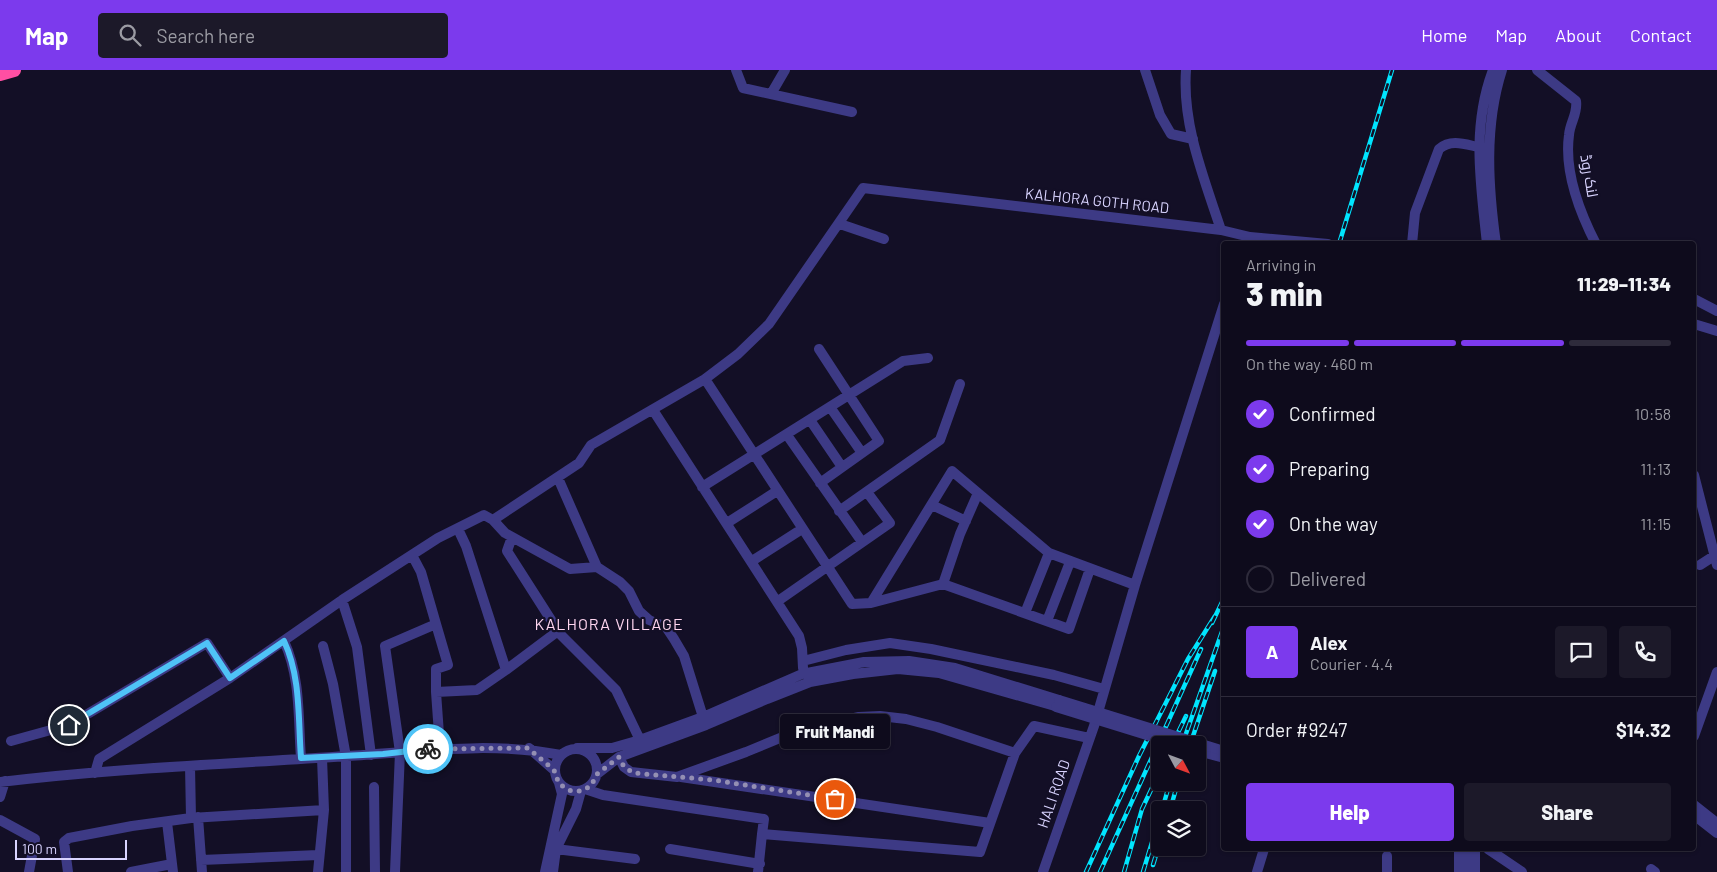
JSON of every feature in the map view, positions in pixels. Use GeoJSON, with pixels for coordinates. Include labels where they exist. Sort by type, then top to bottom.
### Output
{"type":"FeatureCollection","features":[{"type":"Feature","properties":{"kind":"highway"},"geometry":{"type":"LineString","coordinates":[[0,74],[14,70]]}},
{"type":"Feature","properties":{"kind":"street"},"geometry":{"type":"LineString","coordinates":[[736,70],[743,88],[852,112]]}},
{"type":"Feature","properties":{"kind":"street"},"geometry":{"type":"LineString","coordinates":[[771,94],[784,70]]}},
{"type":"Feature","properties":{"kind":"street"},"geometry":{"type":"LineString","coordinates":[[1146,70],[1160,115],[1171,134],[1193,139]]}},
{"type":"Feature","properties":{"kind":"street"},"geometry":{"type":"LineString","coordinates":[[1186,70],[1184,90],[1193,139],[1221,230]]}},
{"type":"Feature","properties":{"kind":"street"},"geometry":{"type":"LineString","coordinates":[[1487,241],[1478,146],[1485,96],[1492,70]]}},
{"type":"Feature","properties":{"kind":"street"},"geometry":{"type":"LineString","coordinates":[[1496,241],[1488,149],[1494,100],[1502,70]]}},
{"type":"Feature","properties":{"kind":"street","name":"لنک روڈ"},"geometry":{"type":"LineString","coordinates":[[1537,70],[1576,101],[1577,110],[1569,133],[1568,162],[1580,210],[1595,241]]}},
{"type":"Feature","properties":{"kind":"street"},"geometry":{"type":"LineString","coordinates":[[1412,241],[1415,214],[1439,149],[1446,143],[1453,142],[1478,146]]}},
{"type":"Feature","properties":{"kind":"street","name":"KALHORA GOTH ROAD"},"geometry":{"type":"LineString","coordinates":[[840,224],[863,188],[1221,230],[1249,240],[1269,241]]}},
{"type":"Feature","properties":{"kind":"street"},"geometry":{"type":"LineString","coordinates":[[493,520],[579,463],[591,445],[705,379],[738,354],[769,324],[840,224],[884,239]]}},
{"type":"Feature","properties":{"kind":"street"},"geometry":{"type":"LineString","coordinates":[[1696,301],[1709,310],[1717,311]]}},
{"type":"Feature","properties":{"kind":"street","name":"HALI ROAD"},"geometry":{"type":"LineString","coordinates":[[1043,872],[1094,726],[1134,585],[1221,313]]}},
{"type":"Feature","properties":{"kind":"street"},"geometry":{"type":"LineString","coordinates":[[1696,325],[1717,331]]}},
{"type":"Feature","properties":{"kind":"street"},"geometry":{"type":"LineString","coordinates":[[819,349],[879,441],[820,483]]}},
{"type":"Feature","properties":{"kind":"street"},"geometry":{"type":"LineString","coordinates":[[702,487],[903,361],[928,358]]}},
{"type":"Feature","properties":{"kind":"street"},"geometry":{"type":"LineString","coordinates":[[705,379],[852,604],[871,603],[943,584],[1069,629],[1090,569]]}},
{"type":"Feature","properties":{"kind":"street"},"geometry":{"type":"LineString","coordinates":[[839,511],[940,440],[960,384]]}},
{"type":"Feature","properties":{"kind":"street"},"geometry":{"type":"LineString","coordinates":[[830,407],[862,453]]}},
{"type":"Feature","properties":{"kind":"street"},"geometry":{"type":"LineString","coordinates":[[652,410],[799,636],[803,661],[802,674]]}},
{"type":"Feature","properties":{"kind":"street"},"geometry":{"type":"LineString","coordinates":[[810,420],[842,467]]}},
{"type":"Feature","properties":{"kind":"street"},"geometry":{"type":"LineString","coordinates":[[787,435],[862,542]]}},
{"type":"Feature","properties":{"kind":"street"},"geometry":{"type":"LineString","coordinates":[[871,603],[952,471],[1049,553],[1134,585]]}},
{"type":"Feature","properties":{"kind":"street"},"geometry":{"type":"LineString","coordinates":[[558,478],[596,567],[620,582],[629,591],[639,611],[649,620],[666,627],[684,656],[703,717]]}},
{"type":"Feature","properties":{"kind":"street"},"geometry":{"type":"LineString","coordinates":[[727,524],[777,491]]}},
{"type":"Feature","properties":{"kind":"street"},"geometry":{"type":"LineString","coordinates":[[778,601],[890,523],[867,492]]}},
{"type":"Feature","properties":{"kind":"street"},"geometry":{"type":"LineString","coordinates":[[943,584],[978,493]]}},
{"type":"Feature","properties":{"kind":"street"},"geometry":{"type":"LineString","coordinates":[[1696,493],[1716,558],[1700,565]]}},
{"type":"Feature","properties":{"kind":"street"},"geometry":{"type":"LineString","coordinates":[[932,505],[966,521]]}},
{"type":"Feature","properties":{"kind":"street"},"geometry":{"type":"LineString","coordinates":[[95,773],[99,759],[230,678],[342,600],[438,538],[484,515],[493,520],[505,533],[570,569],[596,567]]}},
{"type":"Feature","properties":{"kind":"street"},"geometry":{"type":"LineString","coordinates":[[458,529],[466,546],[506,670]]}},
{"type":"Feature","properties":{"kind":"street"},"geometry":{"type":"LineString","coordinates":[[752,561],[802,529]]}},
{"type":"Feature","properties":{"kind":"street"},"geometry":{"type":"LineString","coordinates":[[512,537],[507,551],[558,631],[616,690],[640,740]]}},
{"type":"Feature","properties":{"kind":"street"},"geometry":{"type":"LineString","coordinates":[[1025,613],[1049,553]]}},
{"type":"Feature","properties":{"kind":"street"},"geometry":{"type":"LineString","coordinates":[[412,555],[421,572],[448,665],[436,669],[440,748]]}},
{"type":"Feature","properties":{"kind":"street"},"geometry":{"type":"LineString","coordinates":[[1047,621],[1070,562]]}},
{"type":"Feature","properties":{"kind":"street"},"geometry":{"type":"LineString","coordinates":[[342,600],[357,647],[371,754]]}},
{"type":"Feature","properties":{"kind":"street"},"geometry":{"type":"LineString","coordinates":[[395,872],[400,752],[385,646],[436,624]]}},
{"type":"Feature","properties":{"kind":"street"},"geometry":{"type":"LineString","coordinates":[[436,692],[477,690],[558,631]]}},
{"type":"Feature","properties":{"kind":"street"},"geometry":{"type":"LineString","coordinates":[[284,641],[293,661],[301,758]]}},
{"type":"Feature","properties":{"kind":"street"},"geometry":{"type":"LineString","coordinates":[[11,741],[69,725],[207,643],[230,678]]}},
{"type":"Feature","properties":{"kind":"street"},"geometry":{"type":"LineString","coordinates":[[803,661],[846,650],[890,643],[931,649],[1054,675],[1104,689]]}},
{"type":"Feature","properties":{"kind":"street"},"geometry":{"type":"LineString","coordinates":[[323,646],[333,684],[346,756],[346,872]]}},
{"type":"Feature","properties":{"kind":"street"},"geometry":{"type":"LineString","coordinates":[[0,797],[3,781],[95,773],[440,748],[528,748],[561,755],[577,748],[612,748],[703,717],[802,674],[864,662],[909,661],[955,668],[1152,736]]}},
{"type":"Feature","properties":{"kind":"street"},"geometry":{"type":"LineString","coordinates":[[552,872],[556,849],[576,809],[583,790],[591,786],[597,774],[619,757],[810,682],[853,674],[898,669],[931,672],[1057,704],[1221,750]]}},
{"type":"Feature","properties":{"kind":"street"},"geometry":{"type":"LineString","coordinates":[[1696,730],[1717,672]]}},
{"type":"Feature","properties":{"kind":"street"},"geometry":{"type":"LineString","coordinates":[[677,777],[797,731],[866,717],[906,719],[1015,753]]}},
{"type":"Feature","properties":{"kind":"street"},"geometry":{"type":"LineString","coordinates":[[762,834],[980,852],[1015,753],[1034,726],[1089,738]]}},
{"type":"Feature","properties":{"kind":"street"},"geometry":{"type":"LineString","coordinates":[[528,748],[554,770],[562,794],[545,872]]}},
{"type":"Feature","properties":{"kind":"street"},"geometry":{"type":"LineString","coordinates":[[577,748],[590,754],[595,760],[597,774]]}},
{"type":"Feature","properties":{"kind":"street"},"geometry":{"type":"LineString","coordinates":[[1206,753],[1221,757]]}},
{"type":"Feature","properties":{"kind":"street"},"geometry":{"type":"LineString","coordinates":[[554,770],[561,755]]}},
{"type":"Feature","properties":{"kind":"street"},"geometry":{"type":"LineString","coordinates":[[619,757],[624,767],[631,772],[713,780],[990,823]]}},
{"type":"Feature","properties":{"kind":"street"},"geometry":{"type":"LineString","coordinates":[[318,872],[318,855],[324,810],[322,758]]}},
{"type":"Feature","properties":{"kind":"street"},"geometry":{"type":"LineString","coordinates":[[190,766],[202,872]]}},
{"type":"Feature","properties":{"kind":"street"},"geometry":{"type":"LineString","coordinates":[[559,784],[571,791],[583,790],[603,795],[764,819],[759,868],[670,849]]}},
{"type":"Feature","properties":{"kind":"street"},"geometry":{"type":"LineString","coordinates":[[374,787],[376,872]]}},
{"type":"Feature","properties":{"kind":"street"},"geometry":{"type":"LineString","coordinates":[[1696,806],[1717,822]]}},
{"type":"Feature","properties":{"kind":"street"},"geometry":{"type":"LineString","coordinates":[[68,872],[64,842],[69,838],[195,817],[324,810]]}},
{"type":"Feature","properties":{"kind":"street"},"geometry":{"type":"LineString","coordinates":[[1696,817],[1717,833]]}},
{"type":"Feature","properties":{"kind":"street"},"geometry":{"type":"LineString","coordinates":[[0,820],[35,839],[28,872]]}},
{"type":"Feature","properties":{"kind":"street"},"geometry":{"type":"LineString","coordinates":[[131,872],[173,868],[167,822]]}},
{"type":"Feature","properties":{"kind":"street"},"geometry":{"type":"LineString","coordinates":[[556,849],[635,859]]}},
{"type":"Feature","properties":{"kind":"street"},"geometry":{"type":"LineString","coordinates":[[1257,872],[1263,851]]}},
{"type":"Feature","properties":{"kind":"street"},"geometry":{"type":"LineString","coordinates":[[1459,851],[1459,872]]}},
{"type":"Feature","properties":{"kind":"street"},"geometry":{"type":"LineString","coordinates":[[1466,851],[1466,872]]}},
{"type":"Feature","properties":{"kind":"street"},"geometry":{"type":"LineString","coordinates":[[1475,851],[1475,872]]}},
{"type":"Feature","properties":{"kind":"street"},"geometry":{"type":"LineString","coordinates":[[1491,851],[1522,872]]}},
{"type":"Feature","properties":{"kind":"street"},"geometry":{"type":"LineString","coordinates":[[201,860],[318,855]]}},
{"type":"Feature","properties":{"kind":"street"},"geometry":{"type":"LineString","coordinates":[[1387,856],[1388,872]]}},
{"type":"Feature","properties":{"kind":"railway"},"geometry":{"type":"LineString","coordinates":[[1340,241],[1392,70]]}},
{"type":"Feature","properties":{"kind":"railway"},"geometry":{"type":"LineString","coordinates":[[1212,623],[1221,604]]}},
{"type":"Feature","properties":{"kind":"railway"},"geometry":{"type":"LineString","coordinates":[[1086,872],[1139,756],[1188,659],[1215,616]]}},
{"type":"Feature","properties":{"kind":"railway"},"geometry":{"type":"LineString","coordinates":[[1185,736],[1221,634]]}},
{"type":"Feature","properties":{"kind":"railway"},"geometry":{"type":"LineString","coordinates":[[1100,872],[1201,649]]}},
{"type":"Feature","properties":{"kind":"railway"},"geometry":{"type":"LineString","coordinates":[[1193,736],[1215,671]]}},
{"type":"Feature","properties":{"kind":"railway"},"geometry":{"type":"LineString","coordinates":[[1176,736],[1186,716]]}},
{"type":"Feature","properties":{"kind":"railway"},"geometry":{"type":"LineString","coordinates":[[1124,872],[1142,809],[1151,790]]}},
{"type":"Feature","properties":{"kind":"railway"},"geometry":{"type":"LineString","coordinates":[[1165,801],[1167,791]]}},
{"type":"Feature","properties":{"kind":"railway"},"geometry":{"type":"LineString","coordinates":[[1173,801],[1175,791]]}},
{"type":"Feature","properties":{"kind":"railway"},"geometry":{"type":"LineString","coordinates":[[1143,872],[1151,846]]}},
{"type":"Feature","properties":{"kind":"railway"},"geometry":{"type":"LineString","coordinates":[[1153,865],[1156,856]]}},
{"type":"Feature","properties":{"kind":"way so far"},"geometry":{"type":"LineString","coordinates":[[428,749],[528,748],[554,770],[559,784],[571,791],[585,790],[591,786],[597,774],[619,757],[624,767],[634,773],[713,780],[835,799]]}},
{"type":"Feature","properties":{"kind":"place","name":"Fruit Mandi"},"geometry":{"type":"Point","coordinates":[835,799]}},
{"type":"Feature","properties":{"kind":"district","name":"KALHORA VILLAGE"},"geometry":{"type":"Point","coordinates":[609,624]}},
{"type":"Feature","properties":{"kind":"route"},"geometry":{"type":"LineString","coordinates":[[69,725],[204,644],[207,643],[209,645],[230,678],[284,641],[293,661],[301,758],[383,754],[428,749]]}}]}
